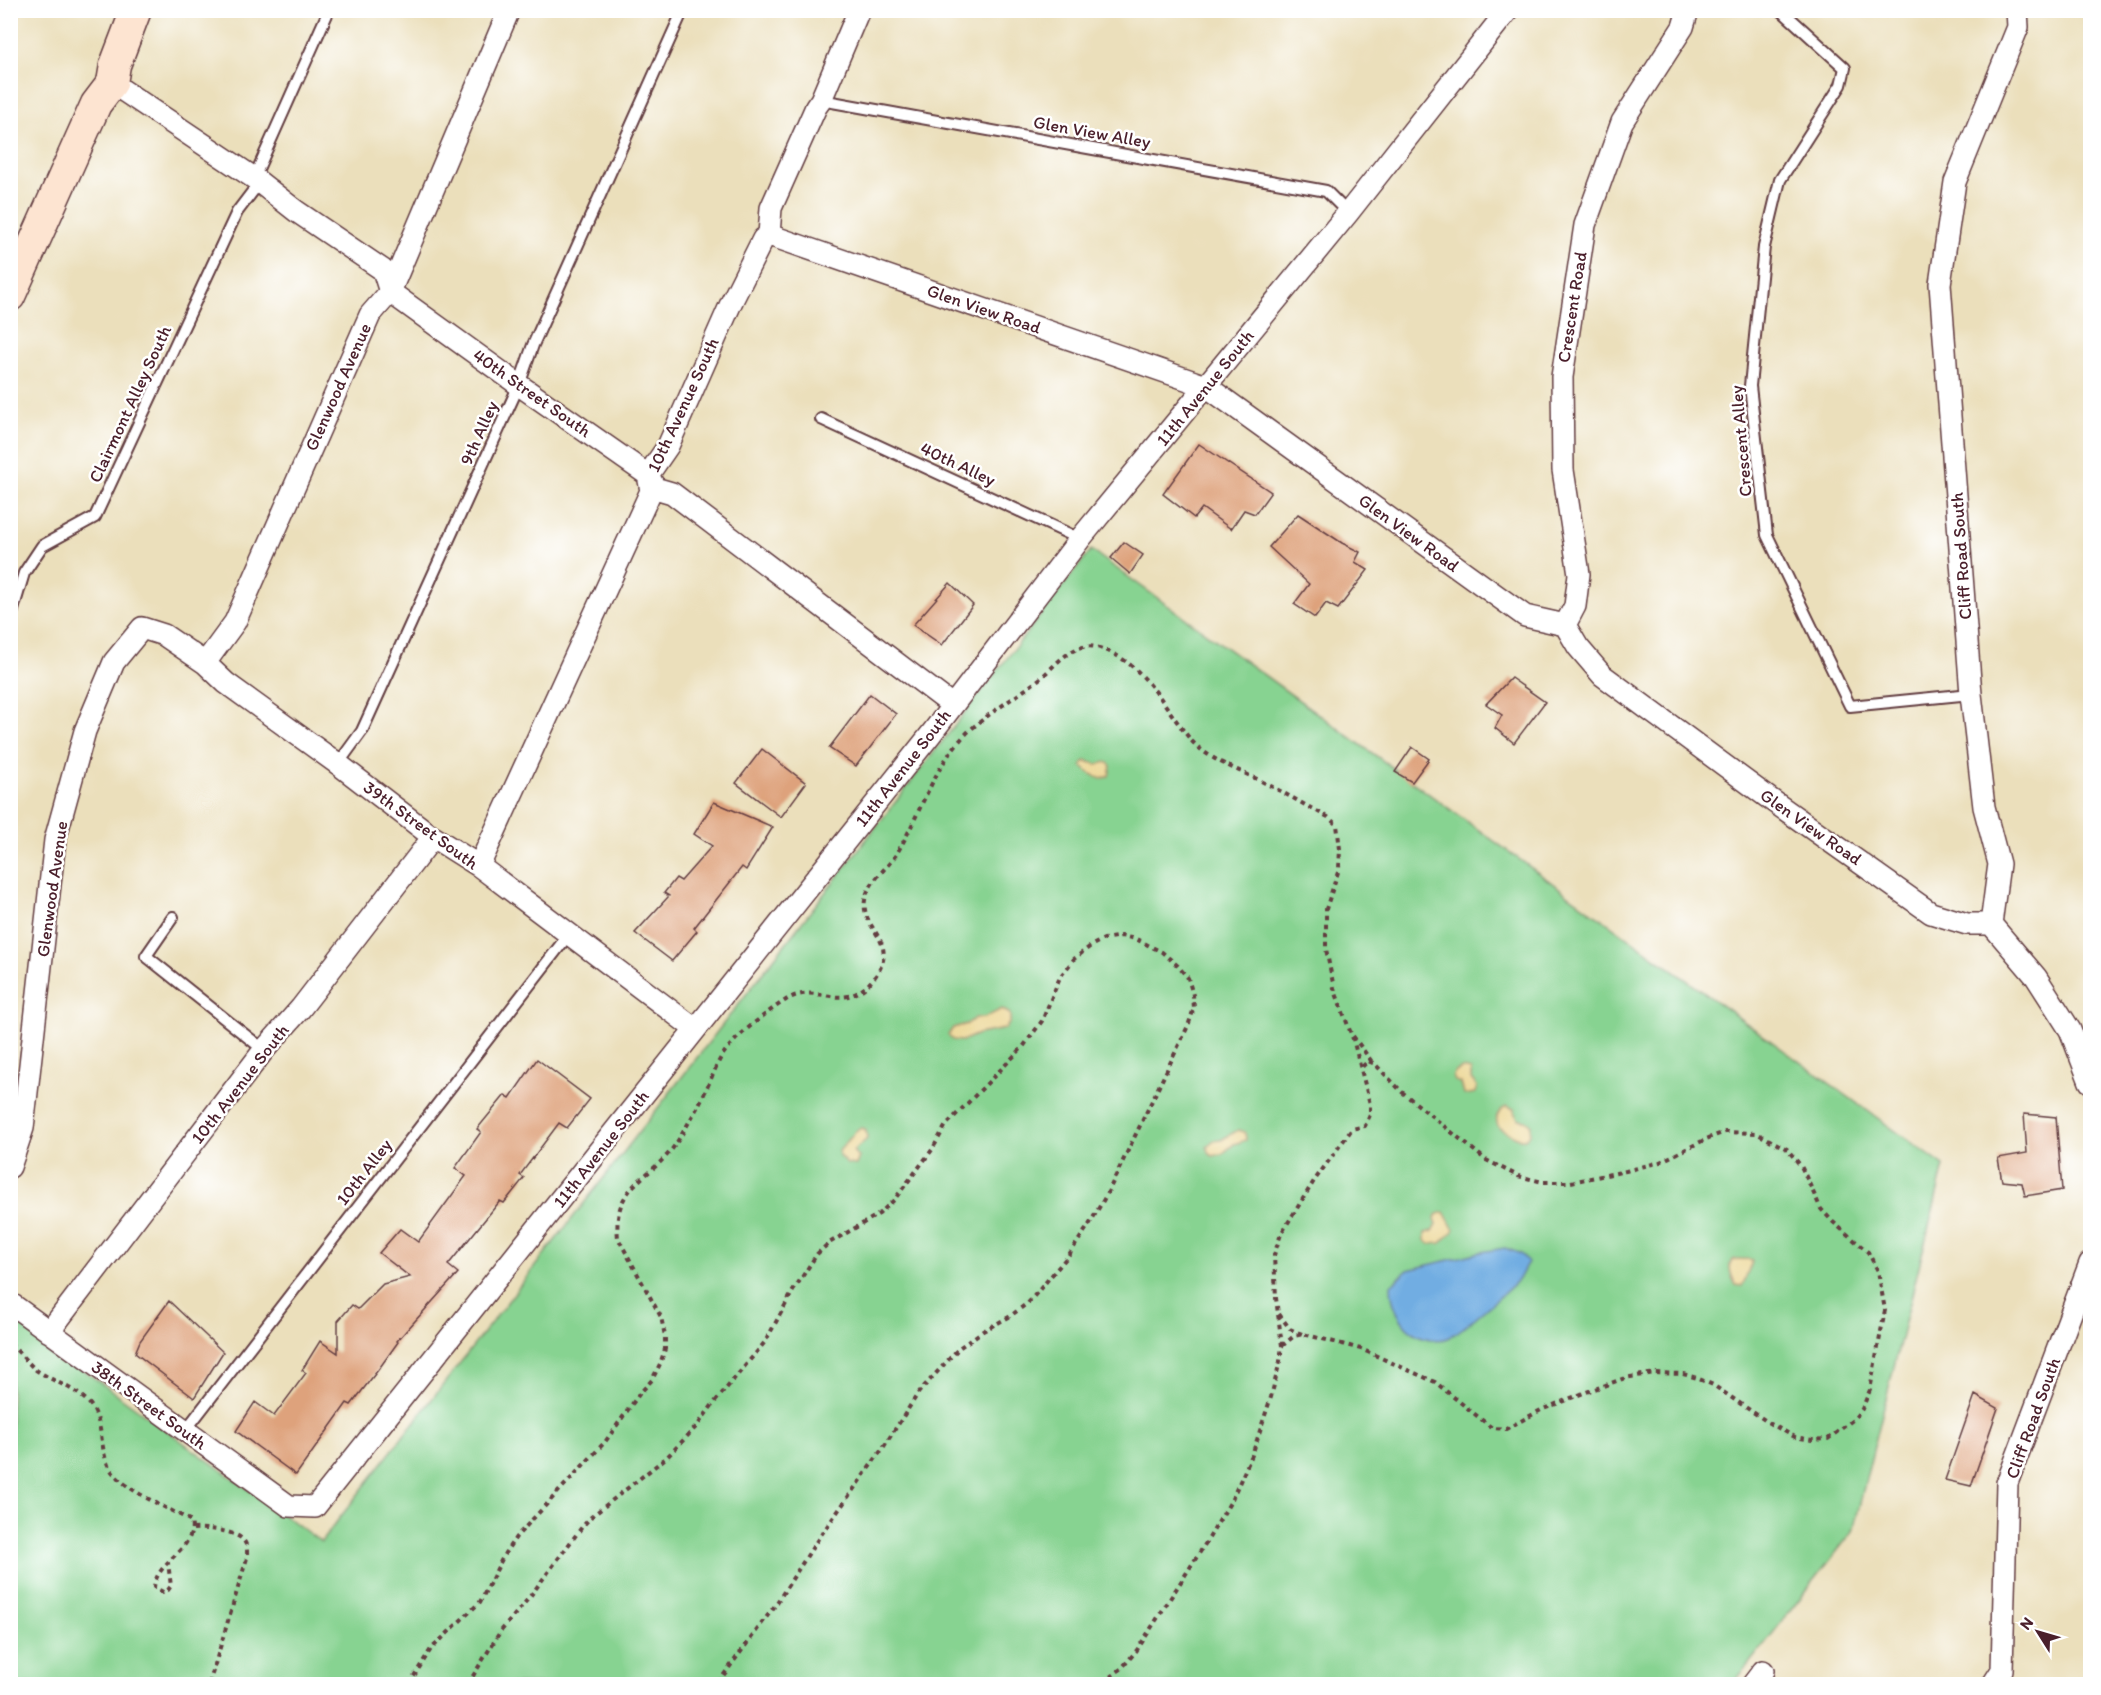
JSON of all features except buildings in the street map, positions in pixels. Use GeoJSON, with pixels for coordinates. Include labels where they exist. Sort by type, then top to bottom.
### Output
{"type":"FeatureCollection","features":[{"type":"Feature","properties":{"kind":"street"},"geometry":{"type":"LineString","coordinates":[[10,296],[96,104],[112,83],[115,65],[136,10]]}},
{"type":"Feature","properties":{"kind":"street","name":"Glenwood Avenue"},"geometry":{"type":"LineString","coordinates":[[205,663],[235,622],[370,315],[390,292],[509,10]]}},
{"type":"Feature","properties":{"kind":"street","name":"10th Avenue South"},"geometry":{"type":"LineString","coordinates":[[479,866],[651,490],[648,475],[668,446],[732,301],[763,239],[769,235],[771,208],[821,100],[859,10]]}},
{"type":"Feature","properties":{"kind":"street","name":"11th Avenue South"},"geometry":{"type":"LineString","coordinates":[[289,1506],[315,1507],[360,1453],[931,735],[1080,539],[1348,213],[1508,10]]}},
{"type":"Feature","properties":{"kind":"street","name":"Crescent Road"},"geometry":{"type":"LineString","coordinates":[[1565,626],[1575,606],[1579,574],[1563,470],[1562,377],[1585,225],[1622,122],[1683,27],[1688,10]]}},
{"type":"Feature","properties":{"kind":"street","name":"Cliff Road South"},"geometry":{"type":"LineString","coordinates":[[1991,924],[1999,864],[1984,807],[1971,694],[1940,284],[1955,182],[2018,27],[2017,10]]}},
{"type":"Feature","properties":{"kind":"street","name":"40th Street South"},"geometry":{"type":"LineString","coordinates":[[112,83],[254,178],[297,211],[383,270],[390,292],[648,475],[655,488],[672,493],[952,705]]}},
{"type":"Feature","properties":{"kind":"street","name":"Glen View Road"},"geometry":{"type":"LineString","coordinates":[[769,235],[1206,386],[1526,616],[1565,626],[1578,648],[1602,675],[1770,799],[1931,913],[1967,924],[1991,924]]}},
{"type":"Feature","properties":{"kind":"street","name":"Glenwood Avenue"},"geometry":{"type":"LineString","coordinates":[[10,1167],[23,1128],[55,840],[85,730],[114,662],[142,628]]}},
{"type":"Feature","properties":{"kind":"street","name":"39th Street South"},"geometry":{"type":"LineString","coordinates":[[142,628],[164,635],[205,663],[226,683],[339,764],[433,837],[479,866],[695,1029]]}},
{"type":"Feature","properties":{"kind":"street","name":"10th Avenue South"},"geometry":{"type":"LineString","coordinates":[[49,1332],[264,1050],[301,1008],[433,837]]}},
{"type":"Feature","properties":{"kind":"street"},"geometry":{"type":"LineString","coordinates":[[1991,924],[2036,977],[2070,1030],[2091,1082]]}},
{"type":"Feature","properties":{"kind":"street","name":"Cliff Road South"},"geometry":{"type":"LineString","coordinates":[[1992,1684],[2002,1670],[2007,1483],[2091,1263]]}},
{"type":"Feature","properties":{"kind":"street","name":"38th Street South"},"geometry":{"type":"LineString","coordinates":[[10,1304],[289,1506]]}},
{"type":"Feature","properties":{"kind":"lane","name":"Clairmont Alley South"},"geometry":{"type":"LineString","coordinates":[[10,620],[24,573],[42,546],[95,517],[237,212],[256,187],[254,178],[329,10]]}},
{"type":"Feature","properties":{"kind":"lane","name":"9th Alley"},"geometry":{"type":"LineString","coordinates":[[339,764],[362,731],[519,385],[533,345],[683,10]]}},
{"type":"Feature","properties":{"kind":"lane","name":"Crescent Alley"},"geometry":{"type":"LineString","coordinates":[[1781,10],[1845,68],[1841,85],[1780,180],[1764,247],[1750,386],[1767,536],[1850,706],[1971,694]]}},
{"type":"Feature","properties":{"kind":"lane","name":"Glen View Alley"},"geometry":{"type":"LineString","coordinates":[[821,100],[1326,191],[1348,213]]}},
{"type":"Feature","properties":{"kind":"lane","name":"40th Alley"},"geometry":{"type":"LineString","coordinates":[[821,419],[1080,539]]}},
{"type":"Feature","properties":{"kind":"lane"},"geometry":{"type":"LineString","coordinates":[[173,917],[146,956],[264,1050]]}},
{"type":"Feature","properties":{"kind":"lane","name":"10th Alley"},"geometry":{"type":"LineString","coordinates":[[185,1431],[569,934]]}},
{"type":"Feature","properties":{"kind":"path"},"geometry":{"type":"LineString","coordinates":[[410,1684],[432,1649],[480,1602],[505,1552],[516,1537],[605,1442],[652,1380],[660,1364],[665,1342],[661,1317],[618,1238],[618,1212],[624,1199],[632,1187],[676,1144],[703,1096],[720,1059],[733,1042],[788,999],[802,994],[837,998],[851,997],[873,980],[881,967],[884,956],[879,935],[869,922],[864,901],[870,888],[896,854],[933,780],[953,749],[968,732],[1039,680],[1071,652],[1085,646],[1098,647],[1112,653],[1142,676],[1156,690],[1188,736],[1200,749],[1216,760],[1328,817],[1337,825],[1340,849],[1339,869],[1326,909],[1326,949],[1334,988],[1351,1033],[1370,1104],[1370,1115],[1365,1126],[1352,1129],[1314,1181],[1281,1234],[1274,1255],[1277,1312],[1282,1346],[1280,1361],[1271,1397],[1251,1455],[1231,1501],[1137,1650],[1122,1669],[1100,1684]]}},
{"type":"Feature","properties":{"kind":"path"},"geometry":{"type":"LineString","coordinates":[[468,1684],[500,1632],[582,1527],[591,1517],[659,1464],[684,1441],[759,1351],[817,1254],[829,1243],[879,1214],[894,1200],[932,1150],[946,1125],[1023,1047],[1042,1021],[1060,977],[1074,959],[1104,939],[1121,936],[1136,939],[1162,952],[1188,978],[1194,1008],[1180,1047],[1089,1226],[1068,1256],[1029,1302],[1010,1317],[983,1331],[959,1348],[925,1385],[774,1607],[717,1684]]}},
{"type":"Feature","properties":{"kind":"path"},"geometry":{"type":"LineString","coordinates":[[1277,1312],[1290,1329],[1361,1349],[1435,1382],[1492,1428],[1506,1429],[1541,1410],[1624,1378],[1664,1373],[1683,1374],[1713,1385],[1769,1423],[1795,1437],[1812,1440],[1828,1439],[1854,1419],[1862,1409],[1870,1390],[1885,1310],[1878,1271],[1868,1252],[1821,1209],[1801,1166],[1787,1149],[1756,1133],[1725,1132],[1660,1162],[1626,1171],[1571,1182],[1543,1182],[1518,1176],[1486,1160],[1402,1092],[1372,1062],[1351,1033]]}},
{"type":"Feature","properties":{"kind":"path"},"geometry":{"type":"LineString","coordinates":[[1360,1069],[1368,1061],[1372,1062]]}},
{"type":"Feature","properties":{"kind":"path"},"geometry":{"type":"LineString","coordinates":[[1282,1346],[1294,1336],[1303,1334]]}},
{"type":"Feature","properties":{"kind":"path"},"geometry":{"type":"LineString","coordinates":[[10,1344],[36,1370],[88,1402],[99,1421],[108,1466],[114,1473],[157,1504],[191,1521],[192,1536],[168,1563],[155,1580],[154,1587],[163,1592],[171,1586],[168,1563]]}},
{"type":"Feature","properties":{"kind":"path"},"geometry":{"type":"LineString","coordinates":[[193,1529],[202,1528],[231,1534],[242,1538],[247,1547],[247,1558],[209,1684]]}},
{"type":"Feature","properties":{"kind":"green space"},"geometry":{"type":"Polygon","coordinates":[[[1091,550],[1944,1166],[1853,1531],[1733,1684],[11,1684],[11,1318],[321,1542],[1091,550]]]}},
{"type":"Feature","properties":{"kind":"sand"},"geometry":{"type":"Polygon","coordinates":[[[1085,761],[1097,764],[1108,763],[1111,766],[1109,776],[1101,779],[1088,772],[1081,766],[1085,761]]]}},
{"type":"Feature","properties":{"kind":"sand"},"geometry":{"type":"Polygon","coordinates":[[[1002,1009],[1010,1014],[1010,1022],[1005,1029],[978,1034],[962,1041],[953,1040],[948,1035],[953,1028],[967,1024],[975,1018],[984,1018],[1002,1009]]]}},
{"type":"Feature","properties":{"kind":"sand"},"geometry":{"type":"Polygon","coordinates":[[[1462,1068],[1471,1070],[1471,1079],[1477,1086],[1475,1093],[1464,1095],[1461,1083],[1455,1081],[1454,1073],[1462,1068]]]}},
{"type":"Feature","properties":{"kind":"sand"},"geometry":{"type":"Polygon","coordinates":[[[1506,1106],[1514,1109],[1518,1119],[1526,1120],[1531,1124],[1530,1134],[1525,1139],[1520,1139],[1499,1128],[1497,1116],[1506,1106]]]}},
{"type":"Feature","properties":{"kind":"sand"},"geometry":{"type":"Polygon","coordinates":[[[858,1129],[866,1130],[867,1139],[853,1151],[859,1157],[856,1165],[847,1164],[839,1156],[839,1151],[858,1129]]]}},
{"type":"Feature","properties":{"kind":"sand"},"geometry":{"type":"Polygon","coordinates":[[[1238,1130],[1245,1132],[1246,1140],[1234,1144],[1222,1154],[1213,1156],[1208,1153],[1207,1147],[1213,1141],[1221,1140],[1238,1130]]]}},
{"type":"Feature","properties":{"kind":"sand"},"geometry":{"type":"Polygon","coordinates":[[[1444,1212],[1454,1230],[1441,1243],[1430,1244],[1425,1240],[1425,1233],[1433,1231],[1437,1224],[1436,1215],[1444,1212]]]}},
{"type":"Feature","properties":{"kind":"sand"},"geometry":{"type":"Polygon","coordinates":[[[1735,1259],[1749,1259],[1752,1262],[1742,1286],[1736,1285],[1731,1272],[1731,1262],[1735,1259]]]}},
{"type":"Feature","properties":{"kind":"water"},"geometry":{"type":"Polygon","coordinates":[[[1505,1248],[1521,1254],[1528,1262],[1519,1279],[1454,1335],[1437,1340],[1426,1338],[1410,1330],[1402,1321],[1393,1302],[1391,1285],[1408,1270],[1505,1248]]]}}]}
